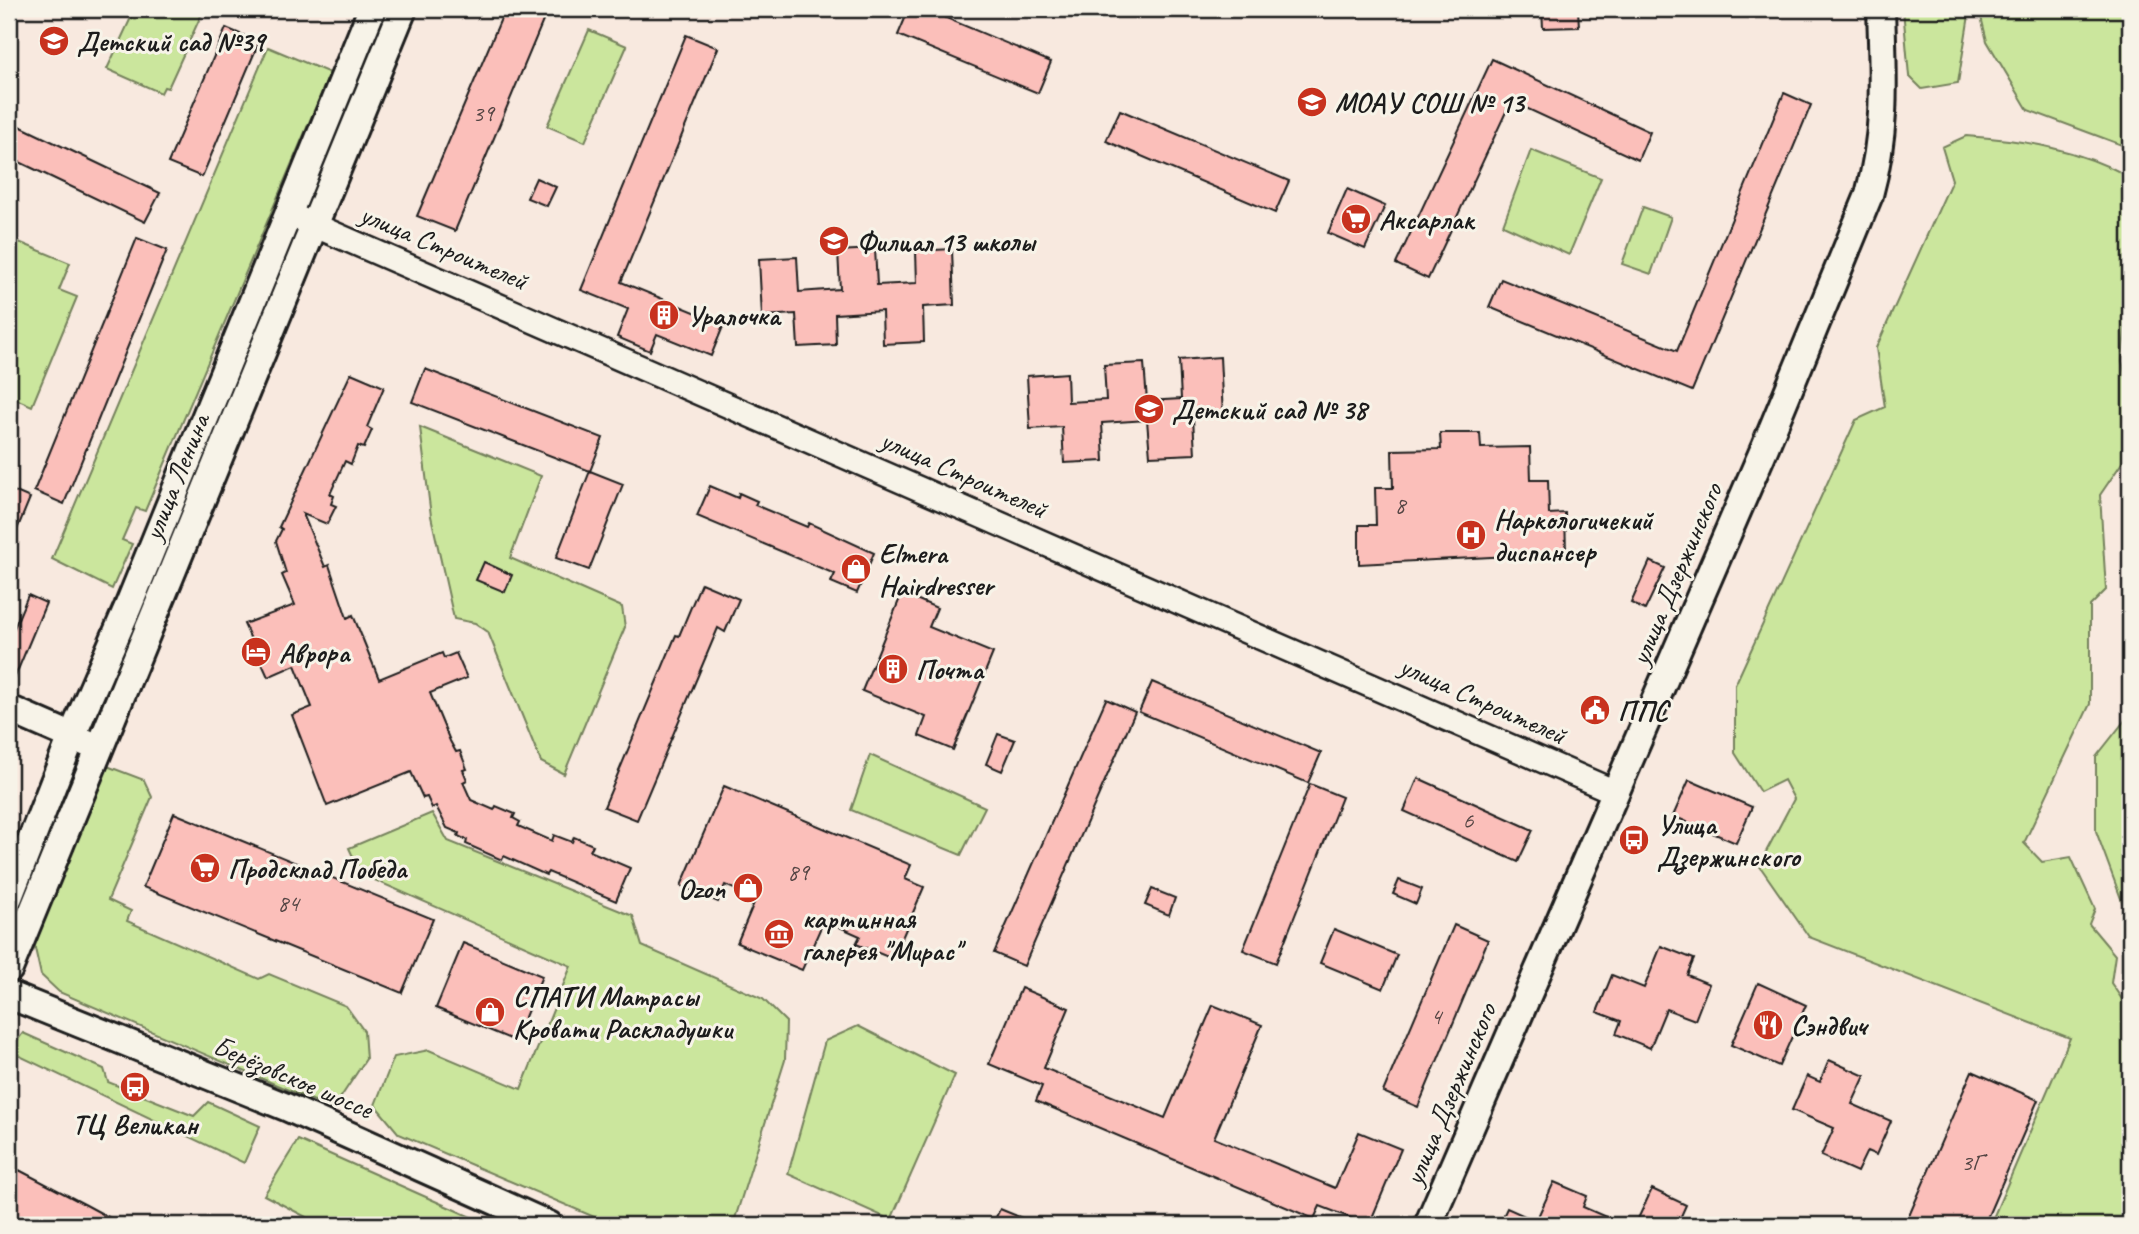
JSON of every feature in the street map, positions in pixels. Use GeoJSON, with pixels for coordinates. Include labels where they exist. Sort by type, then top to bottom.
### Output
{"type":"FeatureCollection","features":[{"type":"Feature","properties":{"kind":"main road","name":"улица Ленина"},"geometry":{"type":"LineString","coordinates":[[9,897],[72,736],[128,607],[372,9]]}},
{"type":"Feature","properties":{"kind":"main road","name":"улица Ленина"},"geometry":{"type":"LineString","coordinates":[[11,964],[97,748],[403,9]]}},
{"type":"Feature","properties":{"kind":"main road","name":"улица Дзержинского"},"geometry":{"type":"LineString","coordinates":[[1428,1225],[1765,447],[1869,195],[1880,153],[1884,89],[1881,9]]}},
{"type":"Feature","properties":{"kind":"main road"},"geometry":{"type":"LineString","coordinates":[[9,709],[97,748]]}},
{"type":"Feature","properties":{"kind":"main road"},"geometry":{"type":"LineString","coordinates":[[11,964],[37,1006]]}},
{"type":"Feature","properties":{"kind":"main road","name":"Берёзовское шоссе"},"geometry":{"type":"LineString","coordinates":[[9,995],[286,1107],[549,1225]]}},
{"type":"Feature","properties":{"kind":"street","name":"улица Строителей"},"geometry":{"type":"LineString","coordinates":[[287,213],[1615,792]]}},
{"type":"Feature","properties":{"kind":"green space"},"geometry":{"type":"Polygon","coordinates":[[[135,9],[204,9],[168,88],[164,87],[161,93],[107,69],[135,9]]]}},
{"type":"Feature","properties":{"kind":"green space"},"geometry":{"type":"Polygon","coordinates":[[[1903,9],[1970,9],[1958,83],[1922,89],[1909,76],[1903,9]]]}},
{"type":"Feature","properties":{"kind":"green space"},"geometry":{"type":"Polygon","coordinates":[[[1979,9],[2130,9],[2130,148],[2028,110],[1987,41],[1979,9]]]}},
{"type":"Feature","properties":{"kind":"green space"},"geometry":{"type":"Polygon","coordinates":[[[589,30],[627,46],[585,142],[547,126],[589,30]]]}},
{"type":"Feature","properties":{"kind":"green space"},"geometry":{"type":"Polygon","coordinates":[[[268,47],[330,73],[145,511],[136,508],[122,540],[132,544],[112,589],[52,559],[268,47]]]}},
{"type":"Feature","properties":{"kind":"green space"},"geometry":{"type":"Polygon","coordinates":[[[1966,136],[2009,140],[2071,153],[2130,177],[2130,279],[2122,361],[2130,392],[2130,451],[2100,495],[2106,590],[2090,606],[2090,704],[2024,843],[2042,862],[2071,857],[2095,909],[2089,924],[2115,955],[2111,983],[2130,1011],[2130,1225],[1990,1225],[2070,1038],[1809,937],[1759,865],[1794,799],[1784,780],[1760,792],[1735,753],[1735,685],[1856,420],[1885,407],[1876,348],[1952,180],[1942,147],[1966,136]]]}},
{"type":"Feature","properties":{"kind":"green space"},"geometry":{"type":"Polygon","coordinates":[[[1531,150],[1601,178],[1569,255],[1503,225],[1531,150]]]}},
{"type":"Feature","properties":{"kind":"green space"},"geometry":{"type":"Polygon","coordinates":[[[1643,207],[1671,217],[1651,274],[1622,264],[1643,207]]]}},
{"type":"Feature","properties":{"kind":"green space"},"geometry":{"type":"Polygon","coordinates":[[[9,238],[70,263],[59,290],[77,297],[32,406],[14,398],[9,412],[9,238]]]}},
{"type":"Feature","properties":{"kind":"green space"},"geometry":{"type":"Polygon","coordinates":[[[420,427],[541,476],[510,558],[622,607],[625,627],[564,774],[541,762],[488,632],[475,623],[454,619],[431,516],[420,427]]]}},
{"type":"Feature","properties":{"kind":"green space"},"geometry":{"type":"Polygon","coordinates":[[[2130,714],[2130,923],[2096,831],[2096,757],[2130,714]]]}},
{"type":"Feature","properties":{"kind":"green space"},"geometry":{"type":"Polygon","coordinates":[[[870,755],[985,807],[961,855],[851,810],[870,755]]]}},
{"type":"Feature","properties":{"kind":"green space"},"geometry":{"type":"Polygon","coordinates":[[[107,766],[144,780],[152,797],[108,900],[131,911],[127,921],[259,979],[269,974],[346,1006],[364,1031],[366,1059],[333,1109],[59,992],[41,975],[34,944],[99,772],[107,766]]]}},
{"type":"Feature","properties":{"kind":"green space"},"geometry":{"type":"Polygon","coordinates":[[[432,813],[448,841],[633,916],[642,946],[763,999],[786,1022],[785,1060],[733,1225],[613,1225],[399,1134],[375,1105],[394,1057],[429,1050],[521,1089],[571,966],[361,874],[349,848],[432,813]]]}},
{"type":"Feature","properties":{"kind":"green space"},"geometry":{"type":"Polygon","coordinates":[[[858,1026],[955,1075],[891,1220],[788,1174],[825,1041],[858,1026]]]}},
{"type":"Feature","properties":{"kind":"green space"},"geometry":{"type":"Polygon","coordinates":[[[23,1033],[104,1069],[108,1082],[194,1116],[208,1102],[260,1126],[244,1163],[9,1051],[23,1033]]]}},
{"type":"Feature","properties":{"kind":"green space"},"geometry":{"type":"Polygon","coordinates":[[[298,1140],[482,1222],[482,1225],[321,1225],[264,1195],[298,1140]]]}},
{"type":"Feature","properties":{"kind":"building"},"geometry":{"type":"Polygon","coordinates":[[[505,9],[548,9],[455,231],[417,216],[505,9]]]}},
{"type":"Feature","properties":{"kind":"building"},"geometry":{"type":"Polygon","coordinates":[[[909,9],[925,9],[1051,62],[1038,93],[898,35],[909,9]]]}},
{"type":"Feature","properties":{"kind":"building"},"geometry":{"type":"Polygon","coordinates":[[[1542,9],[1578,9],[1579,27],[1543,28],[1542,9]]]}},
{"type":"Feature","properties":{"kind":"building"},"geometry":{"type":"Polygon","coordinates":[[[226,28],[259,42],[202,177],[168,163],[226,28]]]}},
{"type":"Feature","properties":{"kind":"building"},"geometry":{"type":"Polygon","coordinates":[[[686,35],[718,48],[621,282],[724,324],[711,356],[657,334],[650,351],[617,337],[628,309],[581,290],[686,35]]]}},
{"type":"Feature","properties":{"kind":"building"},"geometry":{"type":"Polygon","coordinates":[[[1492,59],[1650,132],[1638,160],[1511,101],[1428,279],[1396,264],[1492,59]]]}},
{"type":"Feature","properties":{"kind":"building"},"geometry":{"type":"Polygon","coordinates":[[[1784,93],[1811,105],[1692,391],[1489,307],[1501,279],[1677,351],[1784,93]]]}},
{"type":"Feature","properties":{"kind":"building"},"geometry":{"type":"Polygon","coordinates":[[[1120,110],[1289,181],[1275,213],[1106,141],[1120,110]]]}},
{"type":"Feature","properties":{"kind":"building"},"geometry":{"type":"Polygon","coordinates":[[[9,121],[160,193],[145,222],[9,157],[9,121]]]}},
{"type":"Feature","properties":{"kind":"building"},"geometry":{"type":"Polygon","coordinates":[[[536,178],[556,187],[547,206],[527,198],[536,178]]]}},
{"type":"Feature","properties":{"kind":"building","name":"Аксарлак"},"geometry":{"type":"Polygon","coordinates":[[[1347,189],[1385,206],[1365,249],[1328,233],[1347,189]]]}},
{"type":"Feature","properties":{"kind":"building"},"geometry":{"type":"Polygon","coordinates":[[[137,238],[167,250],[64,504],[34,491],[137,238]]]}},
{"type":"Feature","properties":{"kind":"building"},"geometry":{"type":"Polygon","coordinates":[[[875,249],[877,285],[917,283],[916,251],[952,249],[954,305],[923,307],[924,342],[883,344],[882,311],[835,314],[836,345],[798,347],[796,314],[762,316],[759,259],[797,257],[799,292],[840,289],[838,251],[875,249]]]}},
{"type":"Feature","properties":{"kind":"building"},"geometry":{"type":"Polygon","coordinates":[[[1220,357],[1223,416],[1193,418],[1195,454],[1150,456],[1147,420],[1102,423],[1104,461],[1064,463],[1062,427],[1030,429],[1027,376],[1067,373],[1068,402],[1106,400],[1104,365],[1144,363],[1147,401],[1181,399],[1179,360],[1220,357]]]}},
{"type":"Feature","properties":{"kind":"building"},"geometry":{"type":"Polygon","coordinates":[[[425,369],[603,438],[590,471],[412,402],[425,369]]]}},
{"type":"Feature","properties":{"kind":"building"},"geometry":{"type":"Polygon","coordinates":[[[351,373],[384,387],[367,427],[372,430],[364,448],[358,446],[351,464],[345,461],[330,494],[334,496],[331,504],[336,506],[327,524],[303,514],[325,567],[329,565],[347,618],[353,615],[379,679],[442,653],[444,658],[456,653],[467,678],[430,693],[450,741],[456,752],[460,751],[467,769],[463,770],[467,780],[463,782],[471,800],[494,810],[496,806],[515,814],[513,818],[520,822],[518,826],[552,841],[554,835],[572,842],[574,837],[593,845],[590,851],[630,868],[616,901],[548,872],[546,875],[504,856],[502,860],[466,844],[467,840],[458,836],[459,833],[447,828],[436,806],[432,808],[427,797],[423,798],[411,772],[327,806],[292,715],[312,707],[295,665],[268,677],[244,624],[295,605],[282,575],[286,573],[276,541],[282,529],[279,527],[351,373]]]}},
{"type":"Feature","properties":{"kind":"building"},"geometry":{"type":"Polygon","coordinates":[[[1440,433],[1480,433],[1481,448],[1530,447],[1531,480],[1548,480],[1549,514],[1565,513],[1566,553],[1359,564],[1359,525],[1376,525],[1375,488],[1393,488],[1392,450],[1441,449],[1440,433]]]}},
{"type":"Feature","properties":{"kind":"building"},"geometry":{"type":"Polygon","coordinates":[[[590,471],[623,484],[589,570],[556,558],[590,471]]]}},
{"type":"Feature","properties":{"kind":"building"},"geometry":{"type":"Polygon","coordinates":[[[710,486],[738,498],[739,493],[757,501],[755,505],[807,527],[809,523],[874,553],[857,593],[831,582],[835,574],[697,516],[710,486]]]}},
{"type":"Feature","properties":{"kind":"building"},"geometry":{"type":"Polygon","coordinates":[[[9,489],[30,498],[9,549],[9,489]]]}},
{"type":"Feature","properties":{"kind":"building"},"geometry":{"type":"Polygon","coordinates":[[[1650,561],[1665,568],[1645,610],[1631,603],[1650,561]]]}},
{"type":"Feature","properties":{"kind":"building"},"geometry":{"type":"Polygon","coordinates":[[[484,562],[512,575],[505,592],[476,580],[484,562]]]}},
{"type":"Feature","properties":{"kind":"building"},"geometry":{"type":"Polygon","coordinates":[[[701,583],[739,599],[725,632],[718,628],[637,820],[604,807],[676,635],[679,636],[701,583]]]}},
{"type":"Feature","properties":{"kind":"building","name":"Почта"},"geometry":{"type":"Polygon","coordinates":[[[902,593],[937,608],[929,627],[993,653],[953,750],[919,736],[926,717],[862,691],[902,593]]]}},
{"type":"Feature","properties":{"kind":"building"},"geometry":{"type":"Polygon","coordinates":[[[28,595],[46,603],[9,691],[9,640],[28,595]]]}},
{"type":"Feature","properties":{"kind":"building"},"geometry":{"type":"Polygon","coordinates":[[[1152,682],[1321,753],[1308,783],[1139,712],[1152,682]]]}},
{"type":"Feature","properties":{"kind":"building"},"geometry":{"type":"Polygon","coordinates":[[[1106,699],[1135,712],[1024,966],[994,953],[1106,699]]]}},
{"type":"Feature","properties":{"kind":"building"},"geometry":{"type":"Polygon","coordinates":[[[998,734],[1015,740],[1002,771],[986,764],[998,734]]]}},
{"type":"Feature","properties":{"kind":"building"},"geometry":{"type":"Polygon","coordinates":[[[1418,778],[1533,830],[1518,862],[1404,811],[1418,778]]]}},
{"type":"Feature","properties":{"kind":"building"},"geometry":{"type":"Polygon","coordinates":[[[1689,780],[1752,807],[1736,843],[1673,816],[1689,780]]]}},
{"type":"Feature","properties":{"kind":"building"},"geometry":{"type":"Polygon","coordinates":[[[1310,784],[1342,797],[1276,963],[1243,950],[1310,784]]]}},
{"type":"Feature","properties":{"kind":"building"},"geometry":{"type":"Polygon","coordinates":[[[724,786],[911,865],[905,879],[924,887],[893,959],[856,944],[860,936],[824,920],[802,970],[737,943],[756,898],[725,885],[718,902],[681,886],[724,786]]]}},
{"type":"Feature","properties":{"kind":"building"},"geometry":{"type":"Polygon","coordinates":[[[174,813],[433,919],[402,993],[143,887],[174,813]]]}},
{"type":"Feature","properties":{"kind":"building"},"geometry":{"type":"Polygon","coordinates":[[[1399,880],[1422,889],[1416,904],[1393,894],[1399,880]]]}},
{"type":"Feature","properties":{"kind":"building"},"geometry":{"type":"Polygon","coordinates":[[[1152,889],[1175,898],[1169,915],[1145,905],[1152,889]]]}},
{"type":"Feature","properties":{"kind":"building"},"geometry":{"type":"Polygon","coordinates":[[[1454,925],[1488,940],[1418,1107],[1383,1092],[1454,925]]]}},
{"type":"Feature","properties":{"kind":"building"},"geometry":{"type":"Polygon","coordinates":[[[1334,929],[1397,955],[1383,989],[1320,963],[1334,929]]]}},
{"type":"Feature","properties":{"kind":"building"},"geometry":{"type":"Polygon","coordinates":[[[463,943],[542,976],[515,1041],[436,1008],[463,943]]]}},
{"type":"Feature","properties":{"kind":"building"},"geometry":{"type":"Polygon","coordinates":[[[1661,946],[1694,959],[1687,975],[1709,984],[1695,1020],[1666,1009],[1650,1048],[1616,1034],[1621,1021],[1597,1012],[1612,975],[1644,988],[1661,946]]]}},
{"type":"Feature","properties":{"kind":"building","name":"Сэндвич"},"geometry":{"type":"Polygon","coordinates":[[[1758,983],[1806,1005],[1779,1066],[1731,1045],[1758,983]]]}},
{"type":"Feature","properties":{"kind":"building"},"geometry":{"type":"Polygon","coordinates":[[[1021,988],[1069,1008],[1044,1068],[1165,1118],[1213,1005],[1262,1025],[1214,1138],[1335,1188],[1359,1132],[1401,1149],[1369,1225],[1320,1206],[1314,1219],[1036,1101],[1042,1086],[989,1064],[1021,988]]]}},
{"type":"Feature","properties":{"kind":"building"},"geometry":{"type":"Polygon","coordinates":[[[1829,1060],[1865,1076],[1852,1104],[1891,1121],[1876,1155],[1867,1151],[1857,1172],[1821,1156],[1834,1128],[1792,1110],[1807,1076],[1820,1082],[1829,1060]]]}},
{"type":"Feature","properties":{"kind":"building"},"geometry":{"type":"Polygon","coordinates":[[[1972,1071],[2038,1100],[1984,1225],[1905,1225],[1972,1071]]]}},
{"type":"Feature","properties":{"kind":"building"},"geometry":{"type":"Polygon","coordinates":[[[19,1170],[123,1225],[9,1225],[9,1190],[19,1170]]]}},
{"type":"Feature","properties":{"kind":"building"},"geometry":{"type":"Polygon","coordinates":[[[1554,1182],[1587,1196],[1583,1207],[1624,1225],[1499,1225],[1507,1208],[1536,1221],[1554,1182]]]}},
{"type":"Feature","properties":{"kind":"building"},"geometry":{"type":"Polygon","coordinates":[[[1652,1189],[1686,1205],[1677,1225],[1635,1225],[1652,1189]]]}},
{"type":"Feature","properties":{"kind":"building"},"geometry":{"type":"Polygon","coordinates":[[[1000,1209],[1039,1225],[992,1225],[1000,1209]]]}},
{"type":"Feature","properties":{"kind":"place","name":"Детский сад №39"},"geometry":{"type":"Point","coordinates":[54,41]}},
{"type":"Feature","properties":{"kind":"place","name":"МОАУ СОШ № 13"},"geometry":{"type":"Point","coordinates":[1312,102]}},
{"type":"Feature","properties":{"kind":"place","name":"Аксарлак"},"geometry":{"type":"Point","coordinates":[1356,219]}},
{"type":"Feature","properties":{"kind":"place","name":"Филиал 13 школы"},"geometry":{"type":"Point","coordinates":[834,241]}},
{"type":"Feature","properties":{"kind":"place","name":"Уралочка"},"geometry":{"type":"Point","coordinates":[664,315]}},
{"type":"Feature","properties":{"kind":"place","name":"Детский сад № 38"},"geometry":{"type":"Point","coordinates":[1149,409]}},
{"type":"Feature","properties":{"kind":"place","name":"Наркологичекий диспансер"},"geometry":{"type":"Point","coordinates":[1471,535]}},
{"type":"Feature","properties":{"kind":"place","name":"Elmera Hairdresser"},"geometry":{"type":"Point","coordinates":[856,569]}},
{"type":"Feature","properties":{"kind":"place","name":"Аврора"},"geometry":{"type":"Point","coordinates":[256,652]}},
{"type":"Feature","properties":{"kind":"place","name":"Почта"},"geometry":{"type":"Point","coordinates":[893,669]}},
{"type":"Feature","properties":{"kind":"place","name":"ППС"},"geometry":{"type":"Point","coordinates":[1595,710]}},
{"type":"Feature","properties":{"kind":"place","name":"Улица Дзержинского"},"geometry":{"type":"Point","coordinates":[1634,840]}},
{"type":"Feature","properties":{"kind":"place","name":"Продсклад Победа"},"geometry":{"type":"Point","coordinates":[205,868]}},
{"type":"Feature","properties":{"kind":"place","name":"Ozon"},"geometry":{"type":"Point","coordinates":[748,888]}},
{"type":"Feature","properties":{"kind":"place","name":"картинная галерея \"Мирас\""},"geometry":{"type":"Point","coordinates":[779,934]}},
{"type":"Feature","properties":{"kind":"place","name":"СПАТИ Матрасы Кровати Раскладушки"},"geometry":{"type":"Point","coordinates":[490,1012]}},
{"type":"Feature","properties":{"kind":"place","name":"Сэндвич"},"geometry":{"type":"Point","coordinates":[1768,1025]}},
{"type":"Feature","properties":{"kind":"place","name":"ТЦ Великан"},"geometry":{"type":"Point","coordinates":[135,1087]}}]}
